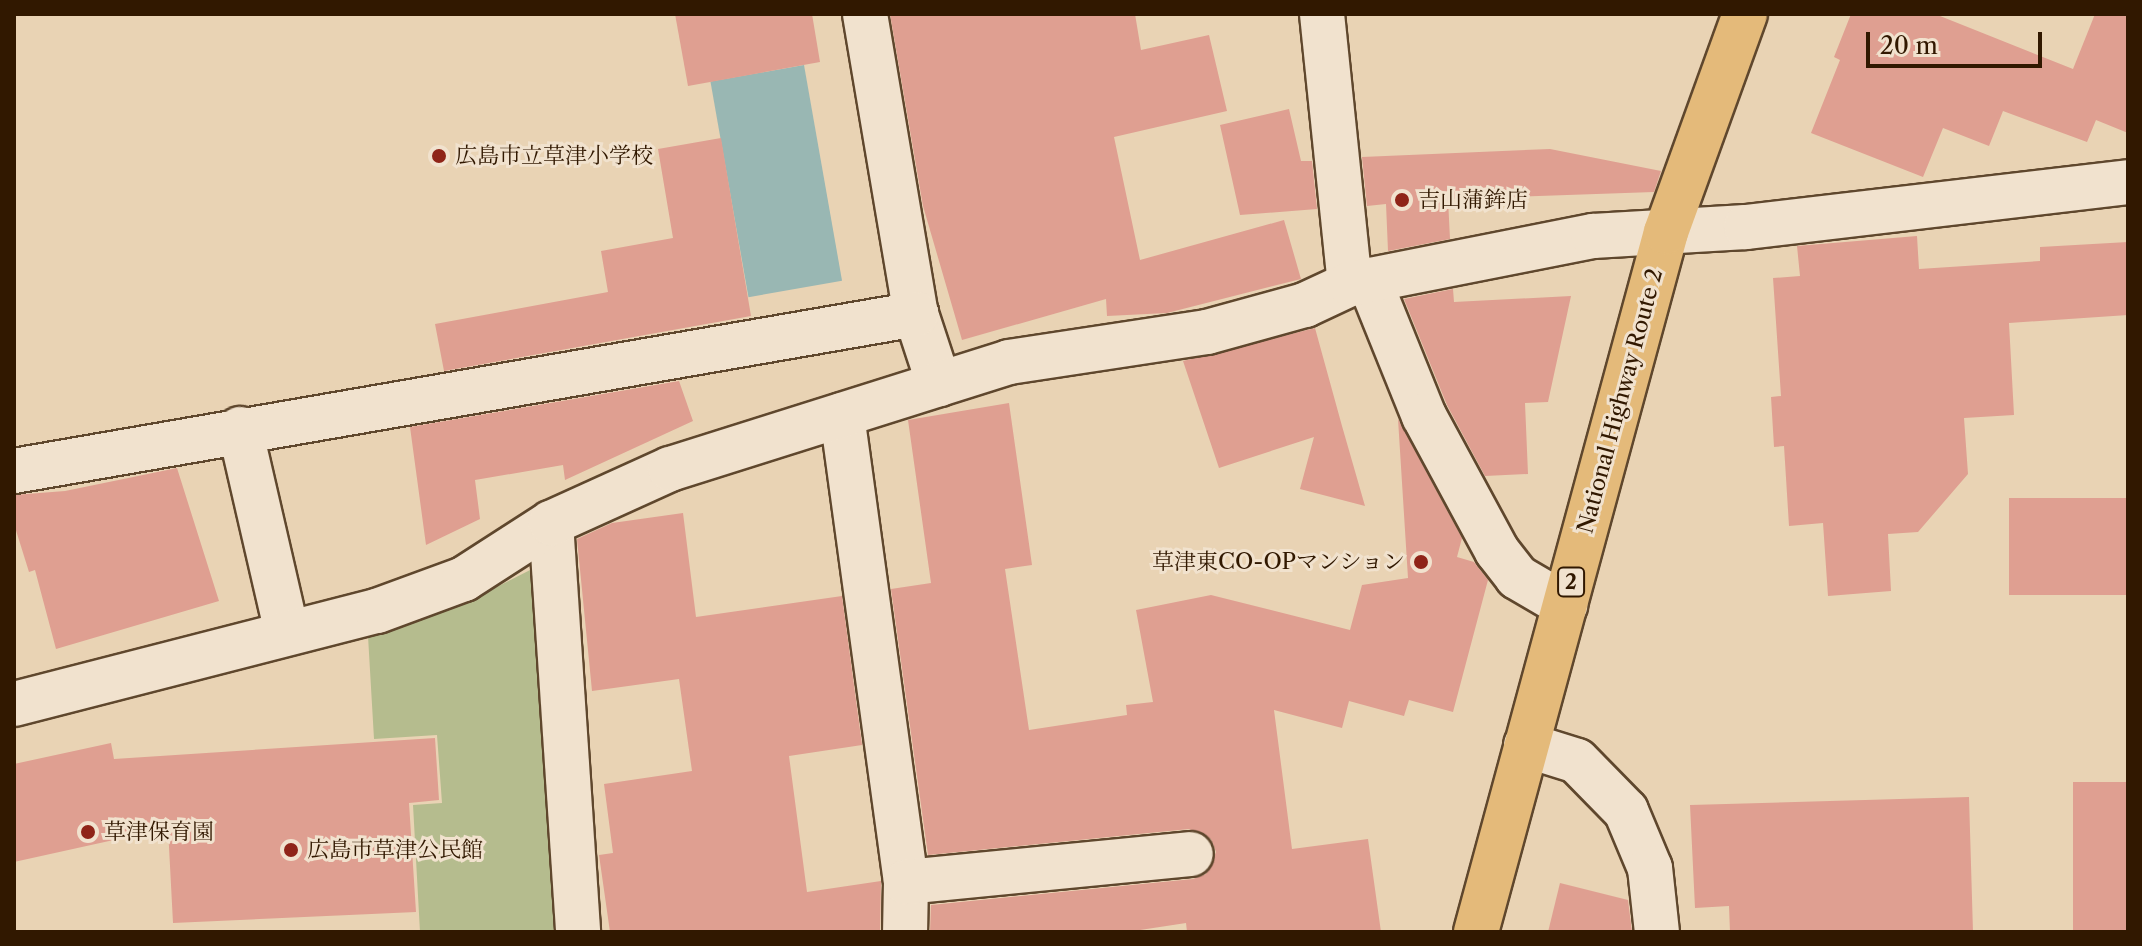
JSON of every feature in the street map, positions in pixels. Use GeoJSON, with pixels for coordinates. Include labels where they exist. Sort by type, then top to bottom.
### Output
{"type":"FeatureCollection","features":[{"type":"Feature","properties":{"kind":"highway","name":"National Highway Route 2"},"geometry":{"type":"LineString","coordinates":[[1476,932],[1666,232],[1745,14]]}},
{"type":"Feature","properties":{"kind":"street"},"geometry":{"type":"LineString","coordinates":[[865,14],[916,314],[939,384]]}},
{"type":"Feature","properties":{"kind":"street"},"geometry":{"type":"LineString","coordinates":[[1322,14],[1360,282],[1424,416],[1497,551],[1517,577],[1565,605]]}},
{"type":"Feature","properties":{"kind":"street"},"geometry":{"type":"LineString","coordinates":[[14,704],[377,611],[464,579],[551,523],[670,469],[939,384],[1052,352],[1154,344],[1305,305],[1360,282],[1593,236],[1666,232],[2128,182]]}},
{"type":"Feature","properties":{"kind":"street"},"geometry":{"type":"LineString","coordinates":[[14,471],[240,429],[916,314]]}},
{"type":"Feature","properties":{"kind":"street"},"geometry":{"type":"LineString","coordinates":[[842,415],[906,882],[905,932]]}},
{"type":"Feature","properties":{"kind":"street"},"geometry":{"type":"LineString","coordinates":[[240,429],[287,632]]}},
{"type":"Feature","properties":{"kind":"street"},"geometry":{"type":"LineString","coordinates":[[551,523],[578,932]]}},
{"type":"Feature","properties":{"kind":"street"},"geometry":{"type":"LineString","coordinates":[[1526,745],[1577,761],[1626,811],[1650,868],[1657,932]]}},
{"type":"Feature","properties":{"kind":"street"},"geometry":{"type":"LineString","coordinates":[[906,882],[1191,854]]}},
{"type":"Feature","properties":{"kind":"green space"},"geometry":{"type":"Polygon","coordinates":[[[538,566],[560,932],[420,932],[413,805],[442,803],[437,735],[374,739],[368,636],[467,602],[538,566]]]}},
{"type":"Feature","properties":{"kind":"water"},"geometry":{"type":"Polygon","coordinates":[[[804,65],[842,281],[748,297],[710,81],[804,65]]]}},
{"type":"Feature","properties":{"kind":"building"},"geometry":{"type":"Polygon","coordinates":[[[675,14],[812,14],[820,62],[688,86],[675,14]]]}},
{"type":"Feature","properties":{"kind":"building"},"geometry":{"type":"Polygon","coordinates":[[[890,14],[1135,14],[1141,50],[1209,35],[1227,111],[1114,137],[1140,260],[1284,220],[1301,279],[1167,313],[1107,316],[1106,299],[962,340],[923,206],[890,14]]]}},
{"type":"Feature","properties":{"kind":"building"},"geometry":{"type":"Polygon","coordinates":[[[1851,14],[1935,14],[2073,69],[2095,14],[2128,14],[2128,133],[2096,120],[2087,142],[2003,111],[1989,146],[1943,128],[1923,177],[1811,133],[1840,60],[1834,57],[1851,14]]]}},
{"type":"Feature","properties":{"kind":"building"},"geometry":{"type":"Polygon","coordinates":[[[1289,109],[1301,161],[1312,161],[1317,209],[1240,215],[1220,125],[1289,109]]]}},
{"type":"Feature","properties":{"kind":"building"},"geometry":{"type":"Polygon","coordinates":[[[721,138],[751,316],[444,371],[435,324],[608,292],[601,251],[673,238],[658,149],[721,138]]]}},
{"type":"Feature","properties":{"kind":"building"},"geometry":{"type":"Polygon","coordinates":[[[1550,149],[1661,171],[1654,192],[1448,199],[1450,239],[1388,251],[1386,204],[1367,206],[1362,157],[1550,149]]]}},
{"type":"Feature","properties":{"kind":"building"},"geometry":{"type":"Polygon","coordinates":[[[1917,236],[1919,269],[2040,261],[2040,247],[2128,242],[2128,315],[2009,323],[2014,415],[1964,418],[1968,474],[1918,532],[1888,534],[1891,591],[1828,596],[1823,523],[1789,526],[1784,446],[1774,447],[1771,397],[1781,396],[1773,278],[1800,276],[1797,246],[1917,236]]]}},
{"type":"Feature","properties":{"kind":"building"},"geometry":{"type":"Polygon","coordinates":[[[1453,289],[1454,302],[1571,296],[1548,402],[1525,403],[1528,474],[1485,476],[1447,405],[1404,299],[1453,289]]]}},
{"type":"Feature","properties":{"kind":"building"},"geometry":{"type":"Polygon","coordinates":[[[1315,328],[1365,506],[1300,489],[1314,437],[1219,468],[1183,361],[1315,328]]]}},
{"type":"Feature","properties":{"kind":"building"},"geometry":{"type":"Polygon","coordinates":[[[679,381],[693,421],[565,480],[563,465],[475,480],[480,519],[426,545],[410,427],[679,381]]]}},
{"type":"Feature","properties":{"kind":"building"},"geometry":{"type":"Polygon","coordinates":[[[1009,403],[1032,565],[1005,569],[1029,730],[1127,715],[1126,705],[1153,702],[1136,610],[1211,595],[1350,630],[1362,585],[1408,578],[1398,419],[1462,538],[1457,557],[1474,562],[1488,580],[1453,712],[1409,700],[1404,716],[1349,701],[1342,728],[1274,710],[1292,849],[1368,839],[1381,932],[1187,932],[1186,923],[1127,932],[930,932],[931,905],[1193,879],[1206,874],[1216,852],[1211,839],[1189,829],[928,855],[891,589],[931,583],[908,420],[1009,403]]]}},
{"type":"Feature","properties":{"kind":"building"},"geometry":{"type":"Polygon","coordinates":[[[177,468],[219,601],[56,649],[35,570],[29,572],[14,524],[14,495],[65,491],[177,468]]]}},
{"type":"Feature","properties":{"kind":"building"},"geometry":{"type":"Polygon","coordinates":[[[2009,498],[2128,498],[2128,595],[2009,595],[2009,498]]]}},
{"type":"Feature","properties":{"kind":"building"},"geometry":{"type":"Polygon","coordinates":[[[683,513],[696,617],[842,596],[862,745],[789,756],[807,892],[881,881],[880,932],[610,932],[599,855],[613,853],[604,784],[692,771],[679,679],[592,691],[577,539],[612,523],[683,513]]]}},
{"type":"Feature","properties":{"kind":"building","name":"広島市草津公民館"},"geometry":{"type":"Polygon","coordinates":[[[435,738],[439,800],[409,803],[416,912],[173,923],[168,828],[14,862],[14,764],[111,743],[114,759],[435,738]]]}},
{"type":"Feature","properties":{"kind":"building"},"geometry":{"type":"Polygon","coordinates":[[[2073,782],[2128,782],[2128,932],[2073,932],[2073,782]]]}},
{"type":"Feature","properties":{"kind":"building"},"geometry":{"type":"Polygon","coordinates":[[[1969,797],[1973,932],[1730,932],[1729,906],[1695,908],[1690,805],[1969,797]]]}},
{"type":"Feature","properties":{"kind":"building"},"geometry":{"type":"Polygon","coordinates":[[[1560,883],[1628,900],[1632,932],[1548,932],[1560,883]]]}},
{"type":"Feature","properties":{"kind":"place","name":"広島市立草津小学校"},"geometry":{"type":"Point","coordinates":[439,156]}},
{"type":"Feature","properties":{"kind":"place","name":"吉山蒲鉾店"},"geometry":{"type":"Point","coordinates":[1402,200]}},
{"type":"Feature","properties":{"kind":"place","name":"草津東CO-OPマンション"},"geometry":{"type":"Point","coordinates":[1421,562]}},
{"type":"Feature","properties":{"kind":"place","name":"草津保育園"},"geometry":{"type":"Point","coordinates":[88,832]}},
{"type":"Feature","properties":{"kind":"place","name":"広島市草津公民館"},"geometry":{"type":"Point","coordinates":[291,850]}}]}
